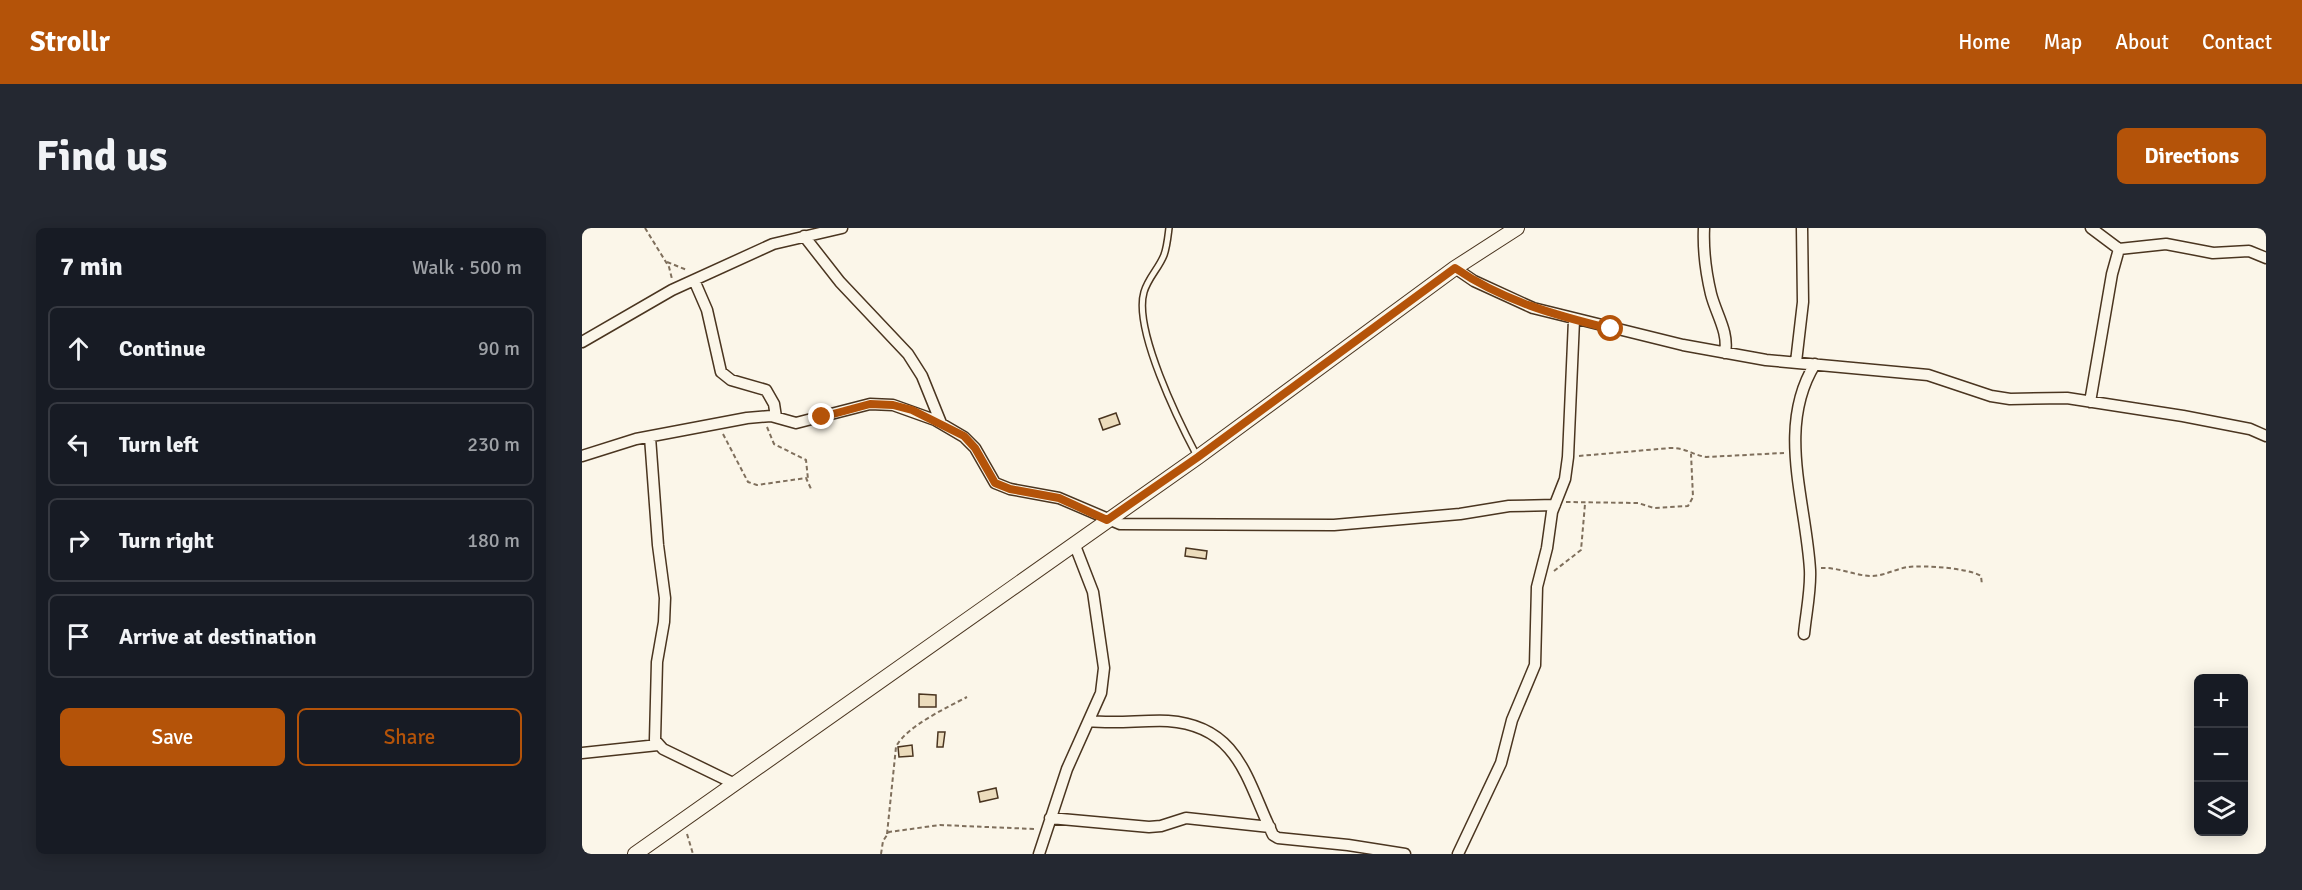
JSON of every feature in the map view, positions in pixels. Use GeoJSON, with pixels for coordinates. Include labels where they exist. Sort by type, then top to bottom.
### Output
{"type":"FeatureCollection","features":[{"type":"Feature","properties":{"kind":"street"},"geometry":{"type":"LineString","coordinates":[[582,342],[672,290],[773,244],[842,228]]}},
{"type":"Feature","properties":{"kind":"street"},"geometry":{"type":"LineString","coordinates":[[635,854],[1198,457],[1455,268],[1516,228]]}},
{"type":"Feature","properties":{"kind":"street"},"geometry":{"type":"LineString","coordinates":[[1704,228],[1703,251],[1710,292],[1727,337],[1725,353]]}},
{"type":"Feature","properties":{"kind":"street"},"geometry":{"type":"LineString","coordinates":[[1796,362],[1802,321],[1802,228]]}},
{"type":"Feature","properties":{"kind":"street"},"geometry":{"type":"LineString","coordinates":[[2091,228],[2119,249],[2166,244],[2213,254],[2249,251],[2266,258]]}},
{"type":"Feature","properties":{"kind":"street"},"geometry":{"type":"LineString","coordinates":[[804,236],[840,282],[908,354],[922,376],[941,423]]}},
{"type":"Feature","properties":{"kind":"street"},"geometry":{"type":"LineString","coordinates":[[2090,402],[2119,249]]}},
{"type":"Feature","properties":{"kind":"street"},"geometry":{"type":"LineString","coordinates":[[1455,268],[1503,295],[1533,308],[1574,320],[1725,353],[1928,375],[1991,396],[2010,399],[2067,398],[2183,416],[2250,429],[2266,436]]}},
{"type":"Feature","properties":{"kind":"street"},"geometry":{"type":"LineString","coordinates":[[699,278],[721,372],[731,380],[766,390],[774,404],[770,417]]}},
{"type":"Feature","properties":{"kind":"street"},"geometry":{"type":"LineString","coordinates":[[1458,854],[1501,763],[1512,720],[1535,665],[1538,580],[1556,503],[1565,480],[1568,458],[1574,320]]}},
{"type":"Feature","properties":{"kind":"street"},"geometry":{"type":"LineString","coordinates":[[1804,634],[1810,569],[1796,452],[1796,412],[1806,378],[1815,364]]}},
{"type":"Feature","properties":{"kind":"street"},"geometry":{"type":"LineString","coordinates":[[582,456],[650,437],[717,424],[770,417],[796,423],[870,404],[893,405],[941,423],[964,436],[975,448],[995,483],[1010,489],[1059,498],[1107,520],[1133,526],[1188,522],[1334,525],[1556,503]]}},
{"type":"Feature","properties":{"kind":"street"},"geometry":{"type":"LineString","coordinates":[[650,437],[658,545],[665,598],[657,662],[654,733],[658,746]]}},
{"type":"Feature","properties":{"kind":"street"},"geometry":{"type":"LineString","coordinates":[[1039,854],[1067,769],[1101,693],[1104,668],[1093,592],[1074,543]]}},
{"type":"Feature","properties":{"kind":"street"},"geometry":{"type":"LineString","coordinates":[[1089,721],[1117,724],[1167,721],[1197,726],[1219,737],[1236,756],[1249,779],[1273,835],[1278,838],[1348,845],[1405,854]]}},
{"type":"Feature","properties":{"kind":"street"},"geometry":{"type":"LineString","coordinates":[[582,753],[658,746],[733,783]]}},
{"type":"Feature","properties":{"kind":"street"},"geometry":{"type":"LineString","coordinates":[[1050,818],[1149,827],[1161,826],[1186,818],[1270,827]]}},
{"type":"Feature","properties":{"kind":"lane"},"geometry":{"type":"LineString","coordinates":[[1169,228],[1164,255],[1143,293],[1145,322],[1157,370],[1174,414],[1198,457]]}},
{"type":"Feature","properties":{"kind":"path"},"geometry":{"type":"LineString","coordinates":[[645,228],[672,272],[672,290]]}},
{"type":"Feature","properties":{"kind":"path"},"geometry":{"type":"LineString","coordinates":[[665,261],[699,278]]}},
{"type":"Feature","properties":{"kind":"path"},"geometry":{"type":"LineString","coordinates":[[770,417],[774,444],[806,460],[812,491]]}},
{"type":"Feature","properties":{"kind":"path"},"geometry":{"type":"LineString","coordinates":[[717,424],[748,482],[758,485],[796,478],[808,479]]}},
{"type":"Feature","properties":{"kind":"path"},"geometry":{"type":"LineString","coordinates":[[1568,458],[1670,448],[1685,448],[1691,453],[1706,457],[1796,452]]}},
{"type":"Feature","properties":{"kind":"path"},"geometry":{"type":"LineString","coordinates":[[1556,503],[1638,503],[1654,508],[1688,506],[1693,497],[1691,453]]}},
{"type":"Feature","properties":{"kind":"path"},"geometry":{"type":"LineString","coordinates":[[1538,580],[1581,550],[1585,503]]}},
{"type":"Feature","properties":{"kind":"path"},"geometry":{"type":"LineString","coordinates":[[1810,569],[1843,569],[1874,576],[1908,567],[1944,569],[1975,572],[1981,576],[1982,585]]}},
{"type":"Feature","properties":{"kind":"path"},"geometry":{"type":"LineString","coordinates":[[881,854],[887,834],[896,747],[900,738],[940,711],[967,697]]}},
{"type":"Feature","properties":{"kind":"path"},"geometry":{"type":"LineString","coordinates":[[683,820],[693,854]]}},
{"type":"Feature","properties":{"kind":"path"},"geometry":{"type":"LineString","coordinates":[[887,834],[940,825],[1046,830]]}},
{"type":"Feature","properties":{"kind":"building"},"geometry":{"type":"Polygon","coordinates":[[[1116,413],[1120,424],[1103,430],[1099,419],[1116,413]]]}},
{"type":"Feature","properties":{"kind":"building"},"geometry":{"type":"Polygon","coordinates":[[[1186,548],[1207,551],[1206,559],[1185,556],[1186,548]]]}},
{"type":"Feature","properties":{"kind":"building"},"geometry":{"type":"Polygon","coordinates":[[[919,694],[936,695],[936,707],[919,707],[919,694]]]}},
{"type":"Feature","properties":{"kind":"building"},"geometry":{"type":"Polygon","coordinates":[[[938,732],[945,732],[943,747],[937,747],[938,732]]]}},
{"type":"Feature","properties":{"kind":"building"},"geometry":{"type":"Polygon","coordinates":[[[912,745],[913,756],[899,757],[898,747],[912,745]]]}},
{"type":"Feature","properties":{"kind":"building"},"geometry":{"type":"Polygon","coordinates":[[[996,788],[998,798],[980,802],[978,792],[996,788]]]}},
{"type":"Feature","properties":{"kind":"route"},"geometry":{"type":"LineString","coordinates":[[822,417],[870,404],[893,405],[912,410],[964,436],[975,448],[995,483],[1010,489],[1059,498],[1107,520],[1198,457],[1455,268],[1474,281],[1533,308],[1611,329]]}}]}
